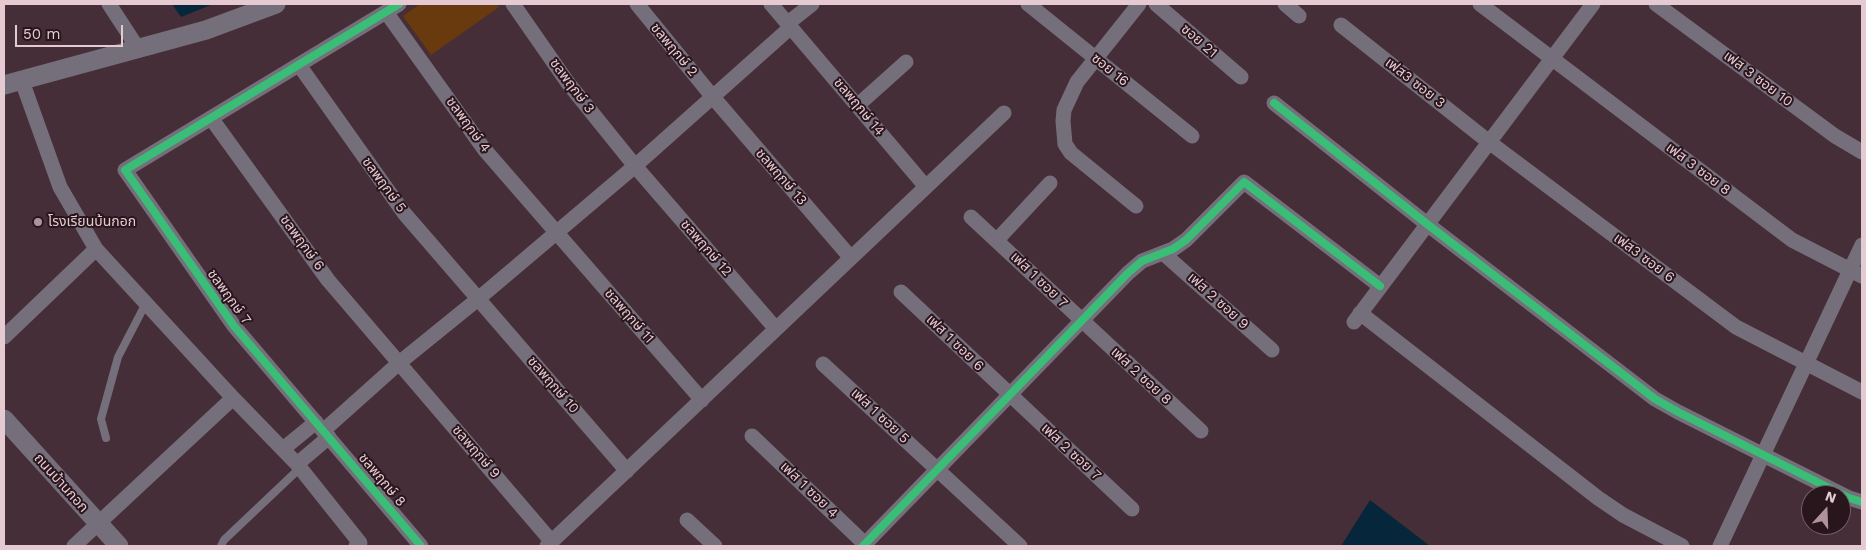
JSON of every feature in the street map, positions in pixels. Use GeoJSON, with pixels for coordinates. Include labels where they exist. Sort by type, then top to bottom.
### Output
{"type":"FeatureCollection","features":[{"type":"Feature","properties":{"kind":"street"},"geometry":{"type":"LineString","coordinates":[[109,4],[140,50]]}},
{"type":"Feature","properties":{"kind":"street"},"geometry":{"type":"LineString","coordinates":[[276,4],[206,30],[140,50],[13,83],[60,187],[96,249],[232,398],[283,449],[359,545]]}},
{"type":"Feature","properties":{"kind":"street","name":"ชลพฤกษ์ 3"},"geometry":{"type":"LineString","coordinates":[[513,4],[568,83],[635,166]]}},
{"type":"Feature","properties":{"kind":"street","name":"ชลพฤกษ์ 2"},"geometry":{"type":"LineString","coordinates":[[637,4],[712,96]]}},
{"type":"Feature","properties":{"kind":"street","name":"ชลพฤกษ์ 14"},"geometry":{"type":"LineString","coordinates":[[772,4],[926,187]]}},
{"type":"Feature","properties":{"kind":"street"},"geometry":{"type":"LineString","coordinates":[[298,466],[323,430],[399,363],[635,166],[812,4]]}},
{"type":"Feature","properties":{"kind":"street","name":"ซอย 16"},"geometry":{"type":"LineString","coordinates":[[1028,4],[1192,136]]}},
{"type":"Feature","properties":{"kind":"street"},"geometry":{"type":"LineString","coordinates":[[1136,206],[1071,153],[1065,144],[1063,132],[1064,110],[1077,82],[1139,4]]}},
{"type":"Feature","properties":{"kind":"street","name":"ซอย 21"},"geometry":{"type":"LineString","coordinates":[[1156,4],[1241,78]]}},
{"type":"Feature","properties":{"kind":"street"},"geometry":{"type":"LineString","coordinates":[[1285,4],[1299,16]]}},
{"type":"Feature","properties":{"kind":"street","name":"เฟส 3 ซอย 8"},"geometry":{"type":"LineString","coordinates":[[1480,4],[1792,240],[1856,274]]}},
{"type":"Feature","properties":{"kind":"street"},"geometry":{"type":"LineString","coordinates":[[1593,4],[1357,317],[1598,498],[1623,515],[1682,546]]}},
{"type":"Feature","properties":{"kind":"street","name":"เฟส 3 ซอย 10"},"geometry":{"type":"LineString","coordinates":[[1656,4],[1835,136],[1862,152]]}},
{"type":"Feature","properties":{"kind":"street"},"geometry":{"type":"LineString","coordinates":[[211,118],[393,8]]}},
{"type":"Feature","properties":{"kind":"street","name":"ชลพฤกษ์ 4"},"geometry":{"type":"LineString","coordinates":[[393,8],[484,150],[557,233]]}},
{"type":"Feature","properties":{"kind":"street","name":"เฟส3 ซอย 3"},"geometry":{"type":"LineString","coordinates":[[1341,25],[1489,142]]}},
{"type":"Feature","properties":{"kind":"street"},"geometry":{"type":"LineString","coordinates":[[858,105],[906,62]]}},
{"type":"Feature","properties":{"kind":"street","name":"ชลพฤกษ์ 5"},"geometry":{"type":"LineString","coordinates":[[299,65],[404,213],[478,299]]}},
{"type":"Feature","properties":{"kind":"street","name":"ชลพฤกษ์ 13"},"geometry":{"type":"LineString","coordinates":[[712,96],[851,258]]}},
{"type":"Feature","properties":{"kind":"street"},"geometry":{"type":"LineString","coordinates":[[1274,103],[1427,224],[1655,399],[1849,498],[1862,502]]}},
{"type":"Feature","properties":{"kind":"street"},"geometry":{"type":"LineString","coordinates":[[550,544],[1004,113]]}},
{"type":"Feature","properties":{"kind":"street","name":"ชลพฤกษ์ 7"},"geometry":{"type":"LineString","coordinates":[[211,118],[124,170],[234,326],[323,430]]}},
{"type":"Feature","properties":{"kind":"street","name":"ชลพฤกษ์ 6"},"geometry":{"type":"LineString","coordinates":[[211,118],[328,280],[399,363]]}},
{"type":"Feature","properties":{"kind":"street","name":"เฟส3 ซอย 6"},"geometry":{"type":"LineString","coordinates":[[1489,142],[1736,327],[1862,392]]}},
{"type":"Feature","properties":{"kind":"street","name":"ชลพฤกษ์ 12"},"geometry":{"type":"LineString","coordinates":[[635,166],[776,329]]}},
{"type":"Feature","properties":{"kind":"street"},"geometry":{"type":"LineString","coordinates":[[865,546],[1009,394],[1138,263],[1163,253],[1191,236],[1244,182],[1380,286]]}},
{"type":"Feature","properties":{"kind":"street"},"geometry":{"type":"LineString","coordinates":[[997,240],[1050,183]]}},
{"type":"Feature","properties":{"kind":"street","name":"เฟส 1 ซอย 7"},"geometry":{"type":"LineString","coordinates":[[971,217],[1081,320]]}},
{"type":"Feature","properties":{"kind":"street","name":"ชลพฤกษ์ 11"},"geometry":{"type":"LineString","coordinates":[[557,233],[702,400]]}},
{"type":"Feature","properties":{"kind":"street"},"geometry":{"type":"LineString","coordinates":[[1720,546],[1807,362],[1856,274],[1862,245]]}},
{"type":"Feature","properties":{"kind":"street"},"geometry":{"type":"LineString","coordinates":[[4,337],[96,249]]}},
{"type":"Feature","properties":{"kind":"street","name":"เฟส 2 ซอย 9"},"geometry":{"type":"LineString","coordinates":[[1163,253],[1272,350]]}},
{"type":"Feature","properties":{"kind":"street","name":"เฟส 1 ซอย 6"},"geometry":{"type":"LineString","coordinates":[[901,292],[1009,394]]}},
{"type":"Feature","properties":{"kind":"street","name":"ชลพฤกษ์ 10"},"geometry":{"type":"LineString","coordinates":[[478,299],[627,471]]}},
{"type":"Feature","properties":{"kind":"street","name":"เฟส 2 ซอย 8"},"geometry":{"type":"LineString","coordinates":[[1081,320],[1201,431]]}},
{"type":"Feature","properties":{"kind":"street","name":"ชลพฤกษ์ 9"},"geometry":{"type":"LineString","coordinates":[[399,363],[550,544]]}},
{"type":"Feature","properties":{"kind":"street","name":"เฟส 1 ซอย 5"},"geometry":{"type":"LineString","coordinates":[[823,364],[1020,546]]}},
{"type":"Feature","properties":{"kind":"street","name":"เฟส 2 ซอย 7"},"geometry":{"type":"LineString","coordinates":[[1009,394],[1132,509]]}},
{"type":"Feature","properties":{"kind":"street"},"geometry":{"type":"LineString","coordinates":[[74,546],[232,398]]}},
{"type":"Feature","properties":{"kind":"street","name":"ถนนบ้านกอก"},"geometry":{"type":"LineString","coordinates":[[4,419],[119,546]]}},
{"type":"Feature","properties":{"kind":"street"},"geometry":{"type":"LineString","coordinates":[[283,449],[323,430]]}},
{"type":"Feature","properties":{"kind":"street","name":"ชลพฤกษ์ 8"},"geometry":{"type":"LineString","coordinates":[[323,430],[421,546]]}},
{"type":"Feature","properties":{"kind":"street","name":"เฟส 1 ซอย 4"},"geometry":{"type":"LineString","coordinates":[[752,436],[865,546]]}},
{"type":"Feature","properties":{"kind":"street"},"geometry":{"type":"LineString","coordinates":[[687,520],[715,546]]}},
{"type":"Feature","properties":{"kind":"lane"},"geometry":{"type":"LineString","coordinates":[[106,438],[101,418],[118,357],[146,303]]}},
{"type":"Feature","properties":{"kind":"lane"},"geometry":{"type":"LineString","coordinates":[[221,546],[224,540],[298,466]]}},
{"type":"Feature","properties":{"kind":"shaded area"},"geometry":{"type":"Polygon","coordinates":[[[420,4],[497,4],[499,7],[431,55],[403,16],[420,4]]]}},
{"type":"Feature","properties":{"kind":"water"},"geometry":{"type":"Polygon","coordinates":[[[172,4],[213,4],[181,17],[172,4]]]}},
{"type":"Feature","properties":{"kind":"water"},"geometry":{"type":"Polygon","coordinates":[[[1370,500],[1430,546],[1341,546],[1370,500]]]}},
{"type":"Feature","properties":{"kind":"cycle path"},"geometry":{"type":"LineString","coordinates":[[399,4],[125,170],[234,326],[421,546]]}},
{"type":"Feature","properties":{"kind":"cycle path"},"geometry":{"type":"LineString","coordinates":[[1274,103],[1427,224],[1655,399],[1849,498],[1862,502]]}},
{"type":"Feature","properties":{"kind":"cycle path"},"geometry":{"type":"LineString","coordinates":[[863,546],[1128,273],[1142,261],[1173,249],[1186,240],[1244,182],[1380,286]]}},
{"type":"Feature","properties":{"kind":"place","name":"โรงเรียนบ้นกอก"},"geometry":{"type":"Point","coordinates":[38,222]}}]}
